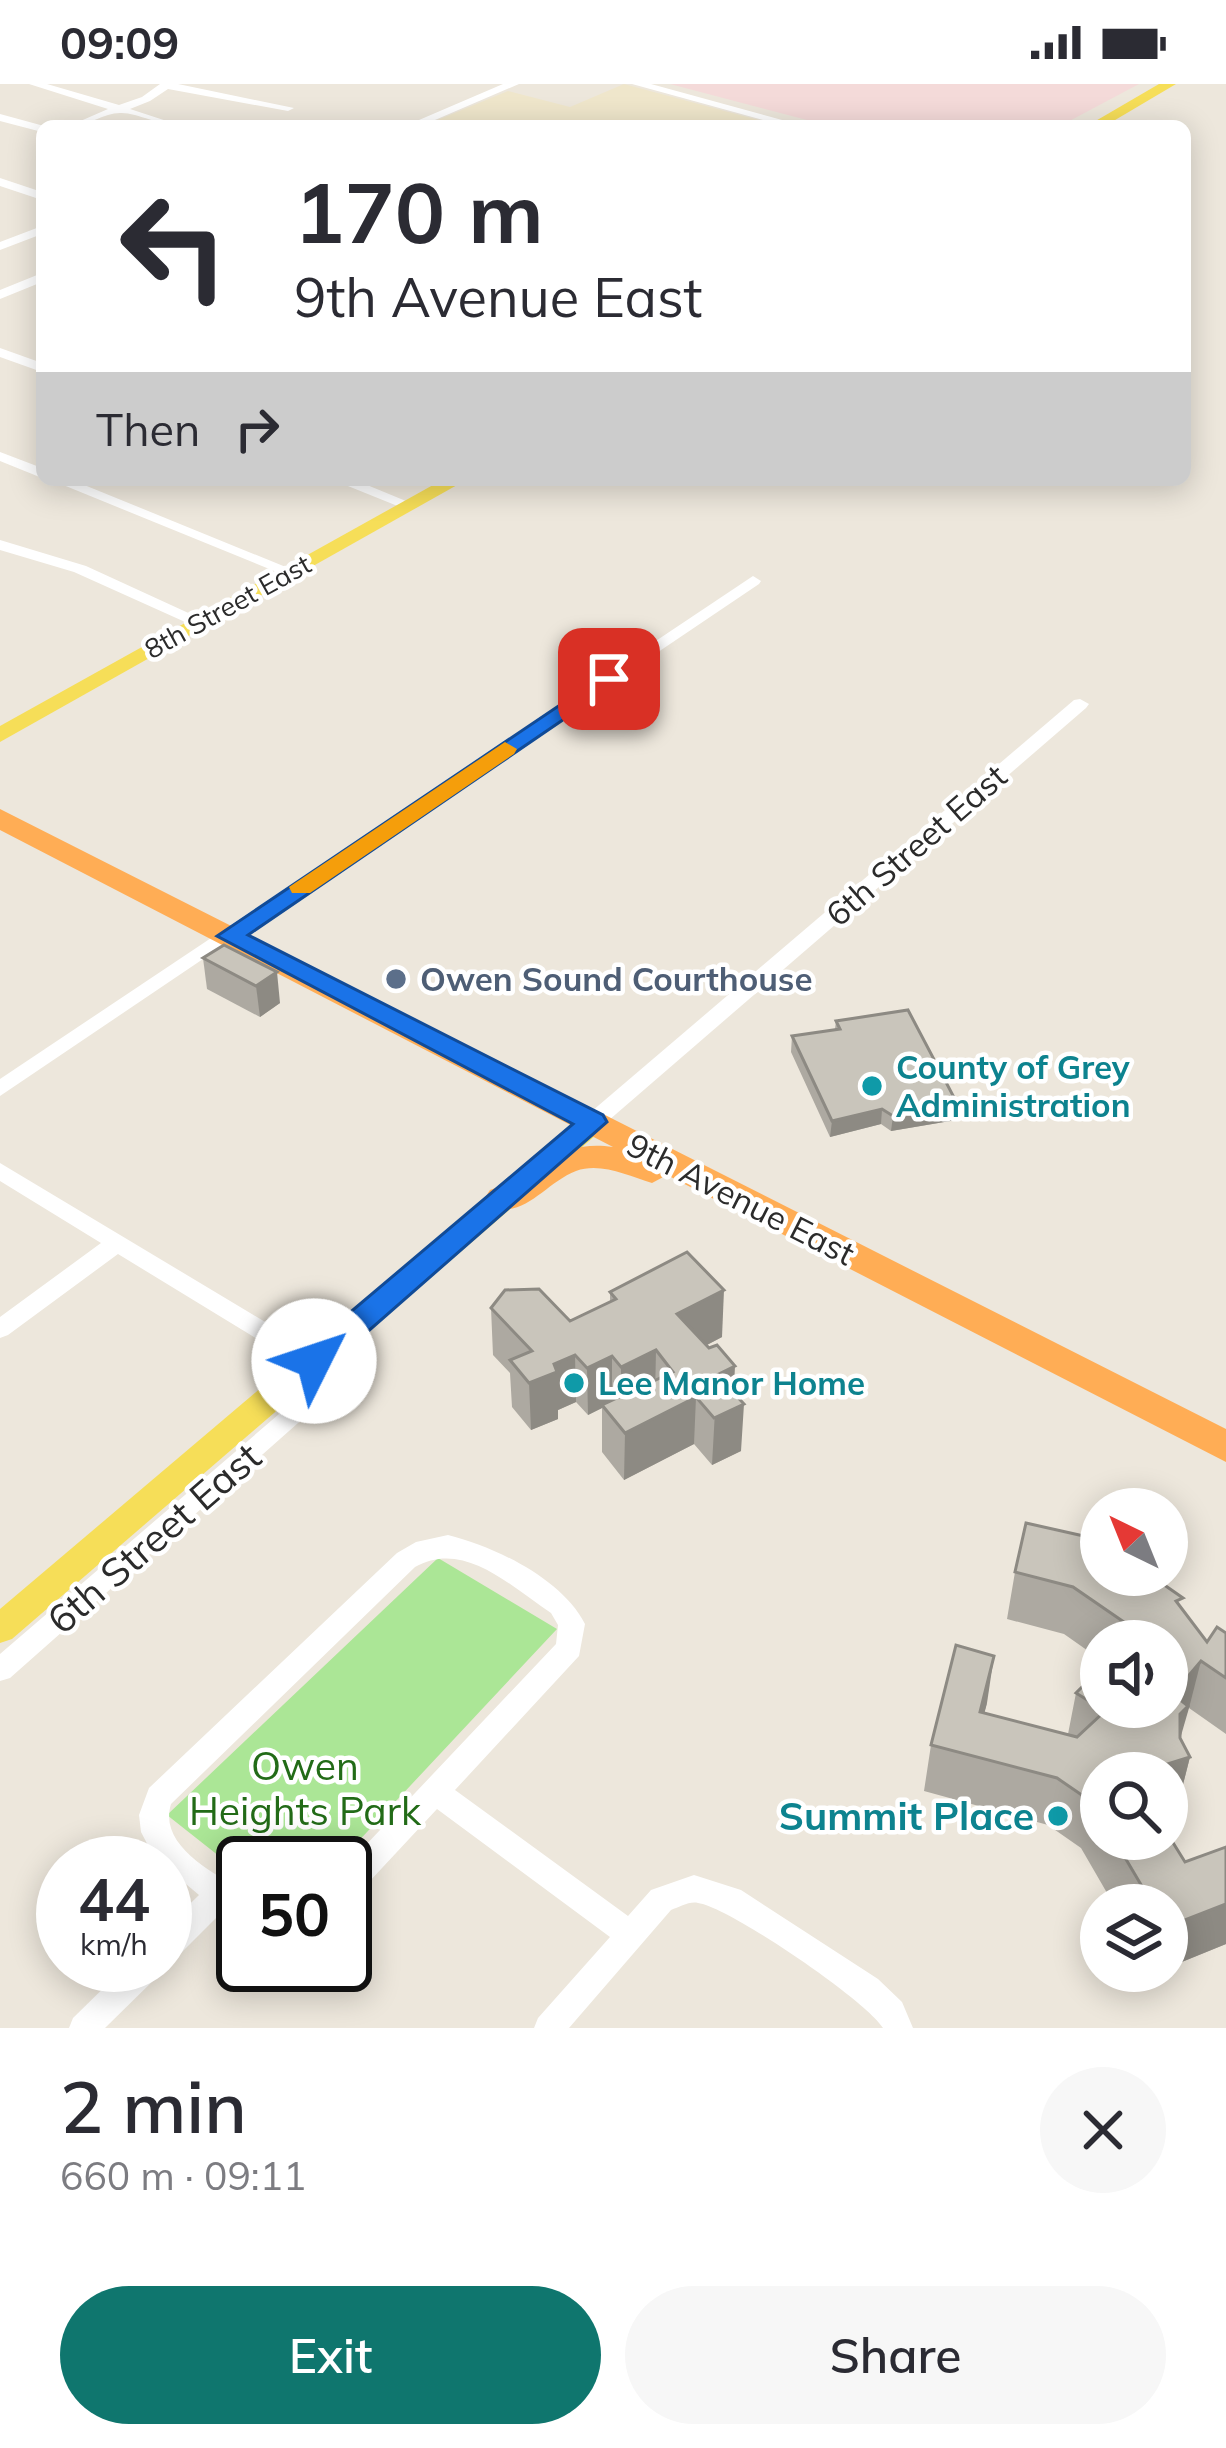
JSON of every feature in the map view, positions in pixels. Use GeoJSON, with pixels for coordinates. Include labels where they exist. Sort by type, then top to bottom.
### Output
{"type":"FeatureCollection","features":[{"type":"Feature","properties":{"kind":"highway","name":"9th Avenue East"},"geometry":{"type":"LineString","coordinates":[[0,818],[1226,1448]]}},
{"type":"Feature","properties":{"kind":"highway"},"geometry":{"type":"LineString","coordinates":[[502,1199],[517,1195],[558,1165],[593,1156],[616,1158],[734,1196]]}},
{"type":"Feature","properties":{"kind":"main road"},"geometry":{"type":"LineString","coordinates":[[1105,120],[1169,84]]}},
{"type":"Feature","properties":{"kind":"main road","name":"8th Street East"},"geometry":{"type":"LineString","coordinates":[[0,735],[445,486]]}},
{"type":"Feature","properties":{"kind":"main road","name":"6th Street East"},"geometry":{"type":"LineString","coordinates":[[0,1629],[593,1122]]}},
{"type":"Feature","properties":{"kind":"street"},"geometry":{"type":"LineString","coordinates":[[35,84],[155,120]]}},
{"type":"Feature","properties":{"kind":"street"},"geometry":{"type":"LineString","coordinates":[[92,120],[121,110],[166,84],[288,108]]}},
{"type":"Feature","properties":{"kind":"street"},"geometry":{"type":"LineString","coordinates":[[426,120],[513,84]]}},
{"type":"Feature","properties":{"kind":"street"},"geometry":{"type":"LineString","coordinates":[[638,84],[775,120]]}},
{"type":"Feature","properties":{"kind":"street"},"geometry":{"type":"LineString","coordinates":[[1,117],[36,127]]}},
{"type":"Feature","properties":{"kind":"street"},"geometry":{"type":"LineString","coordinates":[[0,182],[36,194]]}},
{"type":"Feature","properties":{"kind":"street"},"geometry":{"type":"LineString","coordinates":[[1,246],[36,232]]}},
{"type":"Feature","properties":{"kind":"street"},"geometry":{"type":"LineString","coordinates":[[0,296],[36,280]]}},
{"type":"Feature","properties":{"kind":"street"},"geometry":{"type":"LineString","coordinates":[[0,352],[36,366]]}},
{"type":"Feature","properties":{"kind":"street"},"geometry":{"type":"LineString","coordinates":[[0,456],[36,471]]}},
{"type":"Feature","properties":{"kind":"street"},"geometry":{"type":"LineString","coordinates":[[74,486],[290,572]]}},
{"type":"Feature","properties":{"kind":"street"},"geometry":{"type":"LineString","coordinates":[[357,486],[410,506]]}},
{"type":"Feature","properties":{"kind":"street"},"geometry":{"type":"LineString","coordinates":[[0,545],[80,569],[200,622]]}},
{"type":"Feature","properties":{"kind":"street"},"geometry":{"type":"LineString","coordinates":[[0,1089],[753,581]]}},
{"type":"Feature","properties":{"kind":"street","name":"6th Street East"},"geometry":{"type":"LineString","coordinates":[[593,1122],[1080,704]]}},
{"type":"Feature","properties":{"kind":"street"},"geometry":{"type":"LineString","coordinates":[[0,1171],[314,1361]]}},
{"type":"Feature","properties":{"kind":"street"},"geometry":{"type":"LineString","coordinates":[[0,1329],[117,1243]]}},
{"type":"Feature","properties":{"kind":"street","name":"6th Street East"},"geometry":{"type":"LineString","coordinates":[[0,1670],[337,1380],[335,1373],[314,1361]]}},
{"type":"Feature","properties":{"kind":"street"},"geometry":{"type":"LineString","coordinates":[[216,1887],[155,1838],[151,1817],[159,1797],[406,1560],[436,1546],[459,1546],[480,1553],[558,1603],[570,1617],[573,1636],[562,1658],[372,1860]]}},
{"type":"Feature","properties":{"kind":"street"},"geometry":{"type":"LineString","coordinates":[[437,1793],[631,1935]]}},
{"type":"Feature","properties":{"kind":"street"},"geometry":{"type":"LineString","coordinates":[[550,2028],[668,1895],[705,1888],[867,1989],[891,2012],[898,2028]]}},
{"type":"Feature","properties":{"kind":"street"},"geometry":{"type":"LineString","coordinates":[[84,2028],[121,1992]]}},
{"type":"Feature","properties":{"kind":"shaded area"},"geometry":{"type":"Polygon","coordinates":[[[624,84],[759,120],[438,120],[508,91],[570,107],[624,84]]]}},
{"type":"Feature","properties":{"kind":"shaded area"},"geometry":{"type":"Polygon","coordinates":[[[670,84],[1139,84],[1071,120],[807,120],[670,84]]]}},
{"type":"Feature","properties":{"kind":"green space","name":"Owen Heights Park"},"geometry":{"type":"Polygon","coordinates":[[[438,1558],[557,1629],[363,1836],[216,1836],[216,1854],[167,1815],[438,1558]]]}},
{"type":"Feature","properties":{"kind":"building"},"geometry":{"type":"Polygon","coordinates":[[[224,945],[277,972],[256,986],[203,958],[224,945]]]}},
{"type":"Feature","properties":{"kind":"building","name":"County of Grey Administration"},"geometry":{"type":"Polygon","coordinates":[[[908,1010],[958,1105],[893,1116],[882,1109],[832,1121],[792,1036],[840,1029],[836,1021],[908,1010]]]}},
{"type":"Feature","properties":{"kind":"building"},"geometry":{"type":"Polygon","coordinates":[[[687,1252],[724,1290],[677,1314],[709,1348],[717,1345],[735,1366],[717,1375],[744,1404],[714,1418],[696,1397],[625,1433],[602,1405],[673,1372],[656,1350],[621,1367],[612,1356],[587,1368],[575,1355],[554,1364],[557,1372],[529,1383],[510,1360],[532,1351],[491,1308],[505,1290],[539,1289],[570,1321],[616,1299],[610,1292],[687,1252]]]}},
{"type":"Feature","properties":{"kind":"building"},"geometry":{"type":"Polygon","coordinates":[[[1026,1523],[1080,1535],[1080,1592],[1015,1572],[1026,1523]]]}},
{"type":"Feature","properties":{"kind":"building"},"geometry":{"type":"Polygon","coordinates":[[[1086,1596],[1180,1596],[1176,1601],[1207,1642],[1217,1627],[1226,1633],[1226,1678],[1201,1661],[1188,1676],[1188,1620],[1121,1620],[1086,1596]]]}},
{"type":"Feature","properties":{"kind":"building"},"geometry":{"type":"Polygon","coordinates":[[[956,1645],[994,1656],[980,1712],[1077,1737],[1087,1728],[1180,1728],[1187,1752],[1080,1752],[1080,1794],[1057,1778],[931,1745],[956,1645]]]}},
{"type":"Feature","properties":{"kind":"building"},"geometry":{"type":"Polygon","coordinates":[[[1226,1847],[1226,1904],[1188,1919],[1188,1884],[1141,1884],[1126,1860],[1185,1862],[1226,1847]]]}},
{"type":"Feature","properties":{"kind":"slow traffic"},"geometry":{"type":"LineString","coordinates":[[301,887],[505,749]]}},
{"type":"Feature","properties":{"kind":"place","name":"Owen Sound Courthouse"},"geometry":{"type":"Point","coordinates":[396,979]}},
{"type":"Feature","properties":{"kind":"place","name":"County of Grey Administration"},"geometry":{"type":"Point","coordinates":[872,1086]}},
{"type":"Feature","properties":{"kind":"place","name":"Lee Manor Home"},"geometry":{"type":"Point","coordinates":[574,1383]}},
{"type":"Feature","properties":{"kind":"place","name":"Summit Place"},"geometry":{"type":"Point","coordinates":[1058,1816]}},
{"type":"Feature","properties":{"kind":"route"},"geometry":{"type":"LineString","coordinates":[[314,1361],[593,1122],[230,936],[609,679]]}}]}
